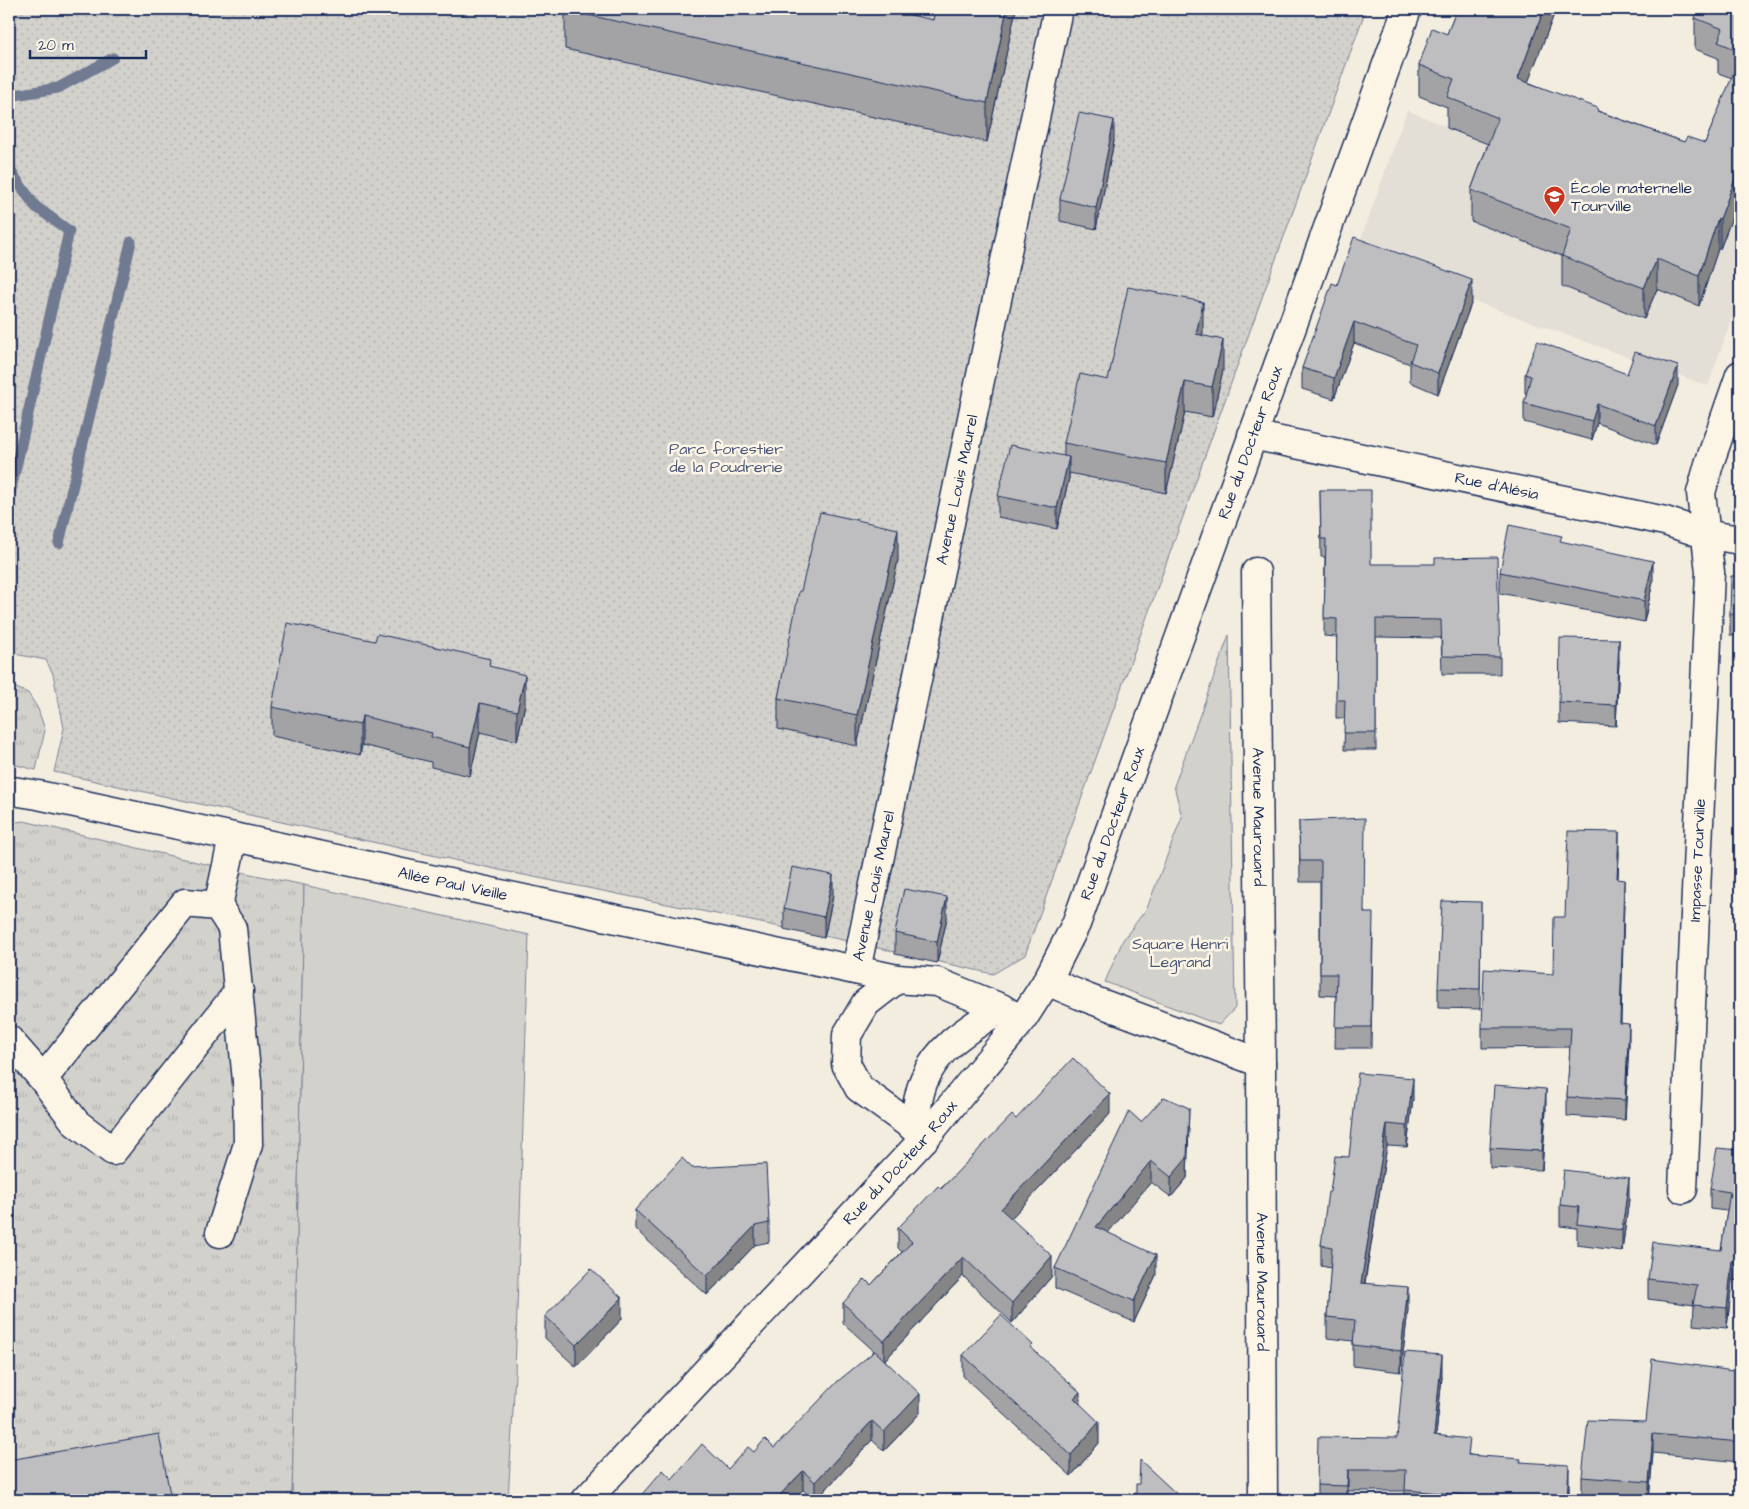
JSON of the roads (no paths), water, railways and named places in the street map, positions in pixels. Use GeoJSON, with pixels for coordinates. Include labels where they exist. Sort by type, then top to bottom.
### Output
{"type":"FeatureCollection","features":[{"type":"Feature","properties":{"kind":"street","name":"Avenue Louis Maurel"},"geometry":{"type":"LineString","coordinates":[[856,970],[1058,9]]}},
{"type":"Feature","properties":{"kind":"street","name":"Rue du Docteur Roux"},"geometry":{"type":"LineString","coordinates":[[586,1500],[919,1133],[1011,1014],[1047,981],[1076,924],[1407,9]]}},
{"type":"Feature","properties":{"kind":"street","name":"Impasse Tourville"},"geometry":{"type":"LineString","coordinates":[[1683,1189],[1710,572],[1704,534],[1701,493],[1740,374]]}},
{"type":"Feature","properties":{"kind":"street","name":"Rue d'Alésia"},"geometry":{"type":"LineString","coordinates":[[1252,435],[1665,521],[1704,534],[1740,540]]}},
{"type":"Feature","properties":{"kind":"street","name":"Avenue Maurouard"},"geometry":{"type":"LineString","coordinates":[[1256,572],[1263,1500]]}},
{"type":"Feature","properties":{"kind":"street","name":"Allée Paul Vieille"},"geometry":{"type":"LineString","coordinates":[[9,793],[13,791],[38,795],[897,979]]}},
{"type":"Feature","properties":{"kind":"street"},"geometry":{"type":"LineString","coordinates":[[220,1233],[248,1144],[247,1081],[232,928],[218,906],[233,838]]}},
{"type":"Feature","properties":{"kind":"street"},"geometry":{"type":"LineString","coordinates":[[43,1079],[185,903],[218,906]]}},
{"type":"Feature","properties":{"kind":"street"},"geometry":{"type":"LineString","coordinates":[[919,1133],[859,1088],[846,1064],[846,1035],[866,1003],[897,979],[937,982],[1011,1014]]}},
{"type":"Feature","properties":{"kind":"street"},"geometry":{"type":"LineString","coordinates":[[1047,981],[1087,998],[1261,1063]]}},
{"type":"Feature","properties":{"kind":"street"},"geometry":{"type":"LineString","coordinates":[[9,1040],[43,1079],[76,1123],[113,1152],[239,991]]}},
{"type":"Feature","properties":{"kind":"street"},"geometry":{"type":"LineString","coordinates":[[919,1133],[924,1079],[935,1059],[950,1042],[1011,1014]]}},
{"type":"Feature","properties":{"kind":"waterway"},"geometry":{"type":"LineString","coordinates":[[9,96],[58,88],[113,58]]}},
{"type":"Feature","properties":{"kind":"waterway"},"geometry":{"type":"LineString","coordinates":[[9,169],[35,206],[69,231],[9,498]]}},
{"type":"Feature","properties":{"kind":"waterway"},"geometry":{"type":"LineString","coordinates":[[59,543],[131,242]]}},
{"type":"Feature","properties":{"kind":"place","name":"École maternelle Tourville"},"geometry":{"type":"Point","coordinates":[1555,216]}},
{"type":"Feature","properties":{"kind":"park label","name":"Parc forestier de la Poudrerie"},"geometry":{"type":"Point","coordinates":[726,458]}},
{"type":"Feature","properties":{"kind":"park label","name":"Square Henri Legrand"},"geometry":{"type":"Point","coordinates":[1180,953]}}]}
